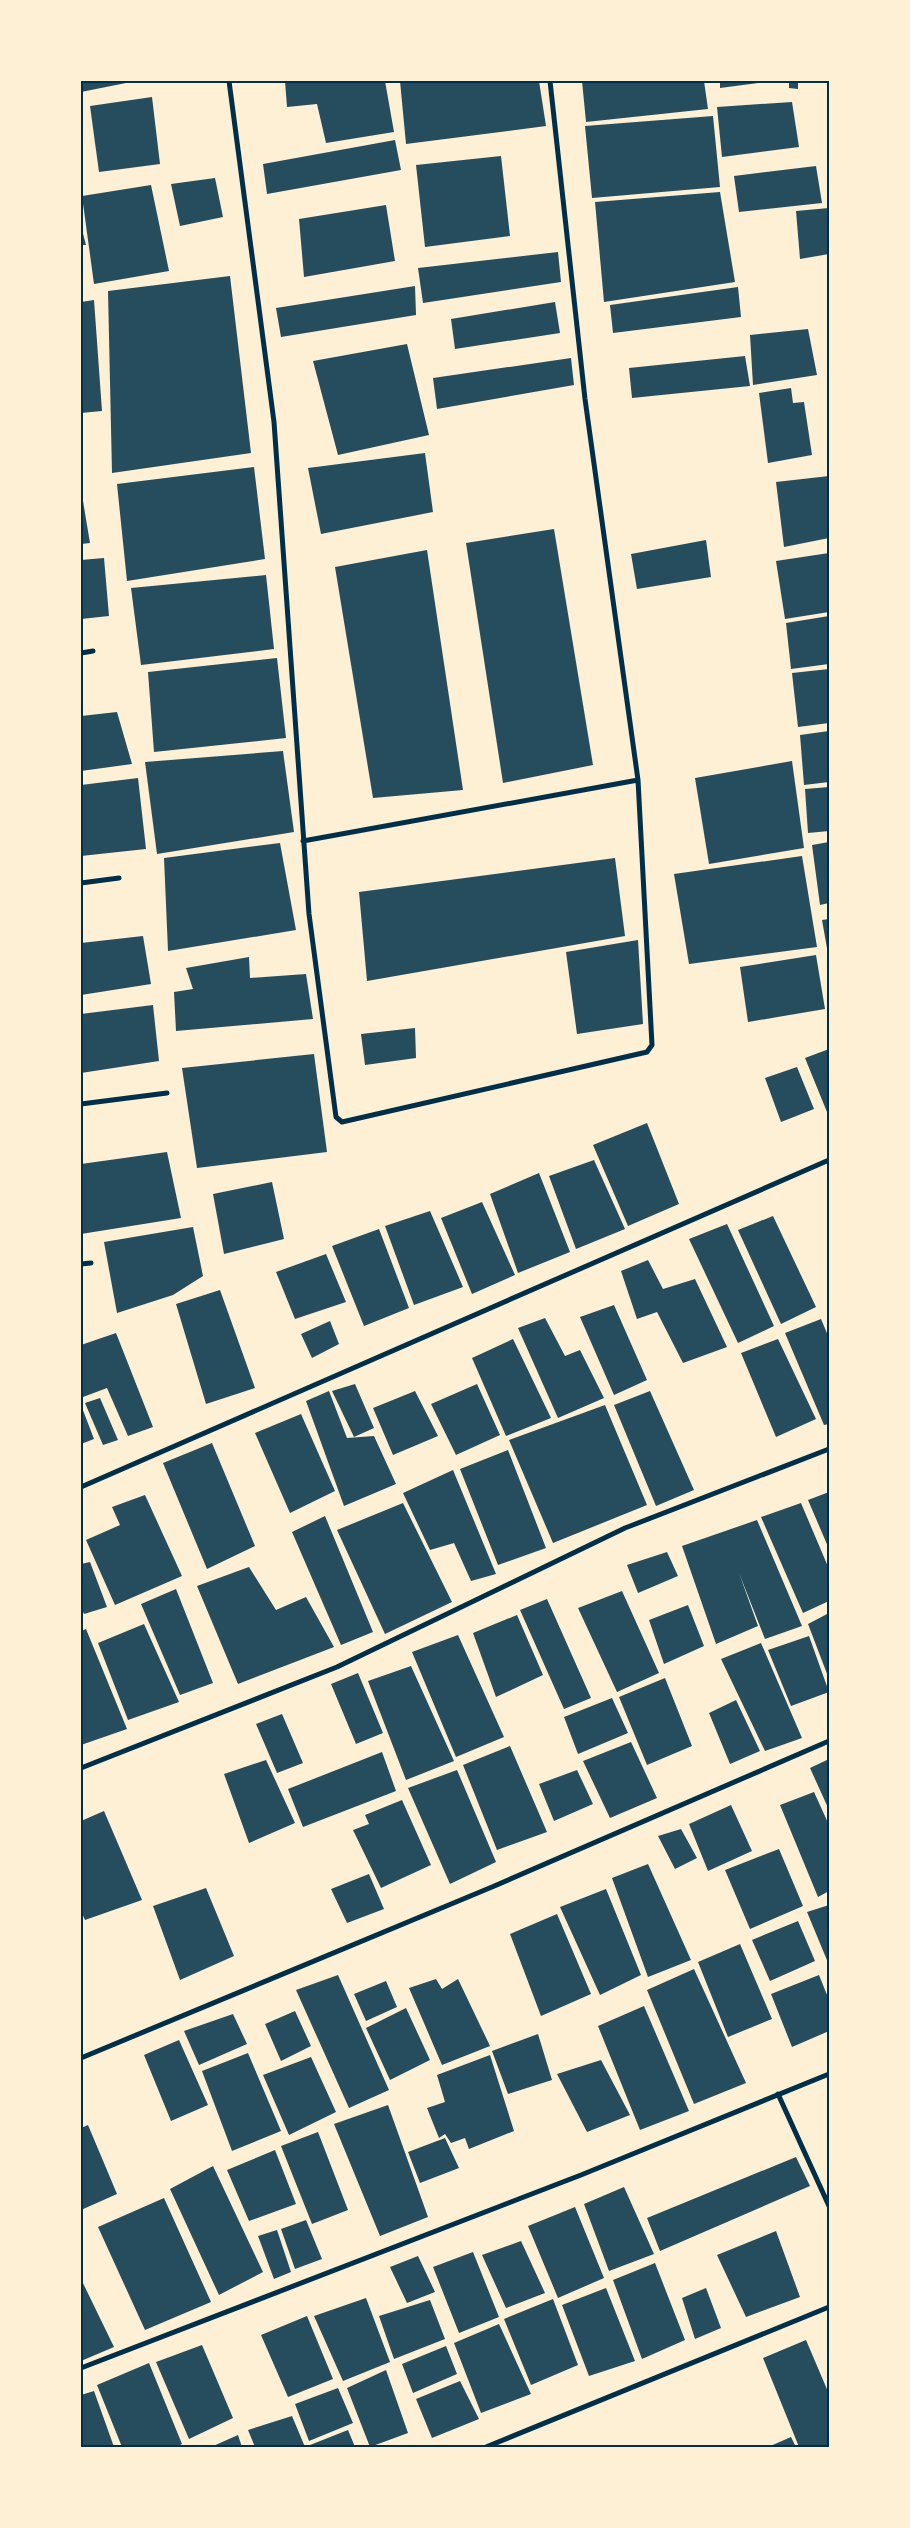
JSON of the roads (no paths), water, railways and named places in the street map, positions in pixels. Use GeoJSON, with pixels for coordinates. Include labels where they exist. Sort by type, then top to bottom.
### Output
{"type":"FeatureCollection","features":[{"type":"Feature","properties":{"kind":"street"},"geometry":{"type":"LineString","coordinates":[[229,81],[274,422],[309,914],[336,1117],[342,1122],[647,1052],[652,1045],[638,780],[585,399],[550,81]]}},
{"type":"Feature","properties":{"kind":"street"},"geometry":{"type":"LineString","coordinates":[[81,653],[93,652]]}},
{"type":"Feature","properties":{"kind":"street"},"geometry":{"type":"LineString","coordinates":[[303,841],[638,780]]}},
{"type":"Feature","properties":{"kind":"street"},"geometry":{"type":"LineString","coordinates":[[81,883],[119,878]]}},
{"type":"Feature","properties":{"kind":"street"},"geometry":{"type":"LineString","coordinates":[[81,1104],[167,1093]]}},
{"type":"Feature","properties":{"kind":"street"},"geometry":{"type":"LineString","coordinates":[[81,1487],[829,1160]]}},
{"type":"Feature","properties":{"kind":"street"},"geometry":{"type":"LineString","coordinates":[[81,1264],[91,1263]]}},
{"type":"Feature","properties":{"kind":"street"},"geometry":{"type":"LineString","coordinates":[[81,1768],[337,1667],[625,1528],[829,1449]]}},
{"type":"Feature","properties":{"kind":"street"},"geometry":{"type":"LineString","coordinates":[[81,2058],[492,1887],[829,1740]]}},
{"type":"Feature","properties":{"kind":"street"},"geometry":{"type":"LineString","coordinates":[[81,2368],[581,2175],[829,2074]]}},
{"type":"Feature","properties":{"kind":"street"},"geometry":{"type":"LineString","coordinates":[[778,2094],[829,2206]]}},
{"type":"Feature","properties":{"kind":"street"},"geometry":{"type":"LineString","coordinates":[[486,2447],[829,2307]]}}]}
